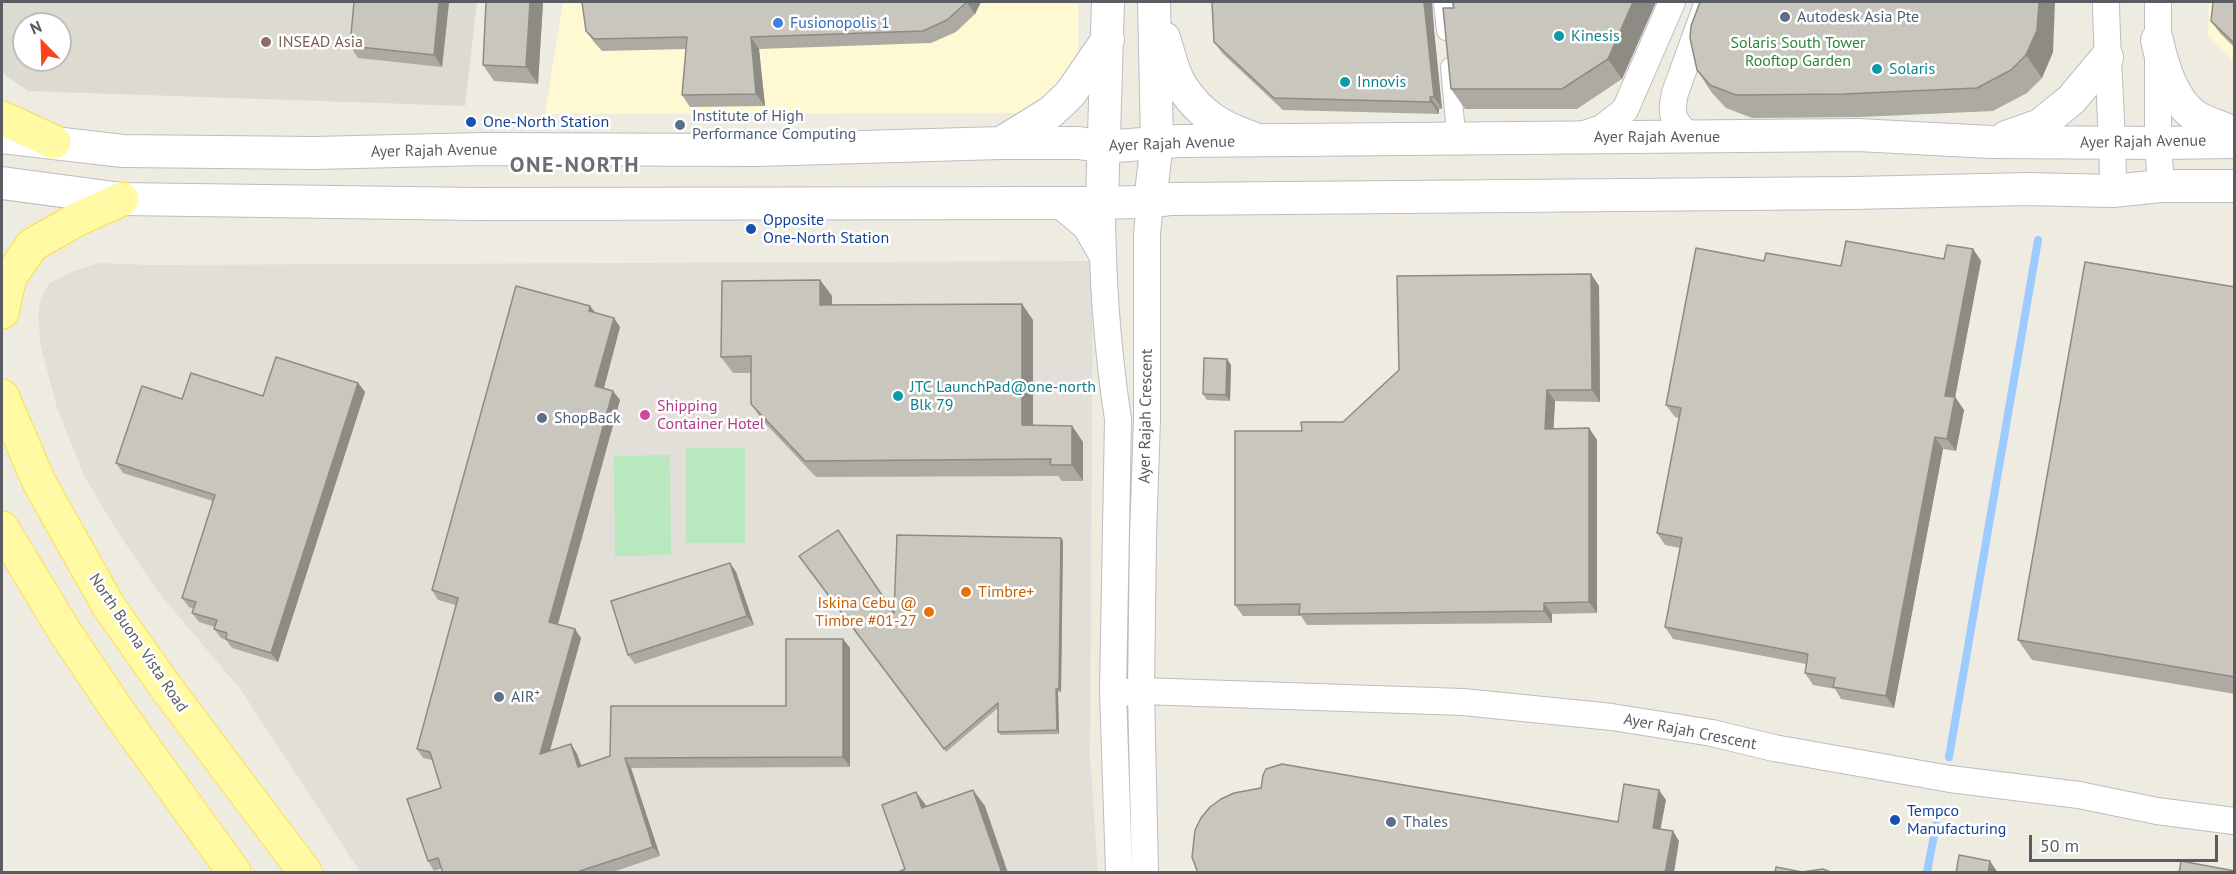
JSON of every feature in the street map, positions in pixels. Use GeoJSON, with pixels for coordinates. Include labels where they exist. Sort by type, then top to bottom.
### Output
{"type":"FeatureCollection","features":[{"type":"Feature","properties":{"kind":"main road"},"geometry":{"type":"LineString","coordinates":[[2,118],[54,142]]}},
{"type":"Feature","properties":{"kind":"main road"},"geometry":{"type":"LineString","coordinates":[[2,312],[10,277],[32,245],[78,219],[122,199]]}},
{"type":"Feature","properties":{"kind":"main road","name":"North Buona Vista Road"},"geometry":{"type":"LineString","coordinates":[[2,396],[40,484],[108,605],[167,689],[305,873]]}},
{"type":"Feature","properties":{"kind":"main road"},"geometry":{"type":"LineString","coordinates":[[2,528],[65,632],[120,714],[234,873]]}},
{"type":"Feature","properties":{"kind":"street","name":"Ayer Rajah Crescent"},"geometry":{"type":"LineString","coordinates":[[1108,2],[1109,38],[1101,202],[1102,255],[1112,379],[1118,419],[1114,693],[1119,873]]}},
{"type":"Feature","properties":{"kind":"street"},"geometry":{"type":"LineString","coordinates":[[1443,2],[1455,122]]}},
{"type":"Feature","properties":{"kind":"street"},"geometry":{"type":"LineString","coordinates":[[1572,138],[1602,128],[1625,110],[1672,2]]}},
{"type":"Feature","properties":{"kind":"street"},"geometry":{"type":"LineString","coordinates":[[1690,137],[1673,117],[1672,108],[1675,93],[1708,2]]}},
{"type":"Feature","properties":{"kind":"street"},"geometry":{"type":"LineString","coordinates":[[2106,2],[2114,191]]}},
{"type":"Feature","properties":{"kind":"street"},"geometry":{"type":"LineString","coordinates":[[2158,2],[2158,143],[2162,186]]}},
{"type":"Feature","properties":{"kind":"street","name":"Ayer Rajah Crescent"},"geometry":{"type":"LineString","coordinates":[[1145,873],[1141,691],[1147,419],[1147,234],[1157,142],[1155,8]]}},
{"type":"Feature","properties":{"kind":"street"},"geometry":{"type":"LineString","coordinates":[[1155,8],[1181,86],[1203,111],[1224,128],[1262,141]]}},
{"type":"Feature","properties":{"kind":"street"},"geometry":{"type":"LineString","coordinates":[[1001,143],[1051,112],[1070,94],[1109,38]]}},
{"type":"Feature","properties":{"kind":"street"},"geometry":{"type":"LineString","coordinates":[[2157,40],[2170,84],[2184,104],[2194,115],[2235,133]]}},
{"type":"Feature","properties":{"kind":"street"},"geometry":{"type":"LineString","coordinates":[[1991,142],[2040,125],[2071,100],[2107,57]]}},
{"type":"Feature","properties":{"kind":"street","name":"Ayer Rajah Avenue"},"geometry":{"type":"LineString","coordinates":[[2,137],[123,151],[314,153],[482,149],[758,150],[1001,143],[1079,143],[1105,147],[1157,142],[1858,135],[1991,142],[2235,142]]}},
{"type":"Feature","properties":{"kind":"street"},"geometry":{"type":"LineString","coordinates":[[2,183],[122,199],[477,204],[1058,203],[1171,199],[1854,193],[2027,189],[2114,191],[2162,186],[2235,186]]}},
{"type":"Feature","properties":{"kind":"street"},"geometry":{"type":"LineString","coordinates":[[1058,203],[1086,227],[1102,255]]}},
{"type":"Feature","properties":{"kind":"street","name":"Ayer Rajah Crescent"},"geometry":{"type":"LineString","coordinates":[[1114,693],[1141,691],[1463,702],[1612,717],[1950,779],[2079,795],[2157,811],[2235,821]]}},
{"type":"Feature","properties":{"kind":"shaded area","name":"INSEAD Asia"},"geometry":{"type":"Polygon","coordinates":[[[2,2],[477,2],[465,106],[28,91],[2,73],[2,2]]]}},
{"type":"Feature","properties":{"kind":"shaded area"},"geometry":{"type":"Polygon","coordinates":[[[563,2],[1078,2],[1078,65],[1028,113],[545,114],[563,2]]]}},
{"type":"Feature","properties":{"kind":"shaded area"},"geometry":{"type":"Polygon","coordinates":[[[2209,2],[2234,2],[2234,62],[2208,37],[2209,2]]]}},
{"type":"Feature","properties":{"kind":"shaded area"},"geometry":{"type":"Polygon","coordinates":[[[1093,261],[1090,756],[1098,872],[360,872],[241,690],[159,593],[117,531],[84,476],[57,408],[41,347],[38,315],[41,298],[50,283],[69,273],[98,263],[151,265],[1093,261]]]}},
{"type":"Feature","properties":{"kind":"green space"},"geometry":{"type":"Polygon","coordinates":[[[686,448],[745,448],[745,543],[686,543],[686,448]]]}},
{"type":"Feature","properties":{"kind":"green space"},"geometry":{"type":"Polygon","coordinates":[[[670,455],[671,555],[615,556],[614,456],[670,455]]]}},
{"type":"Feature","properties":{"kind":"building"},"geometry":{"type":"Polygon","coordinates":[[[354,2],[439,2],[434,55],[350,46],[354,2]]]}},
{"type":"Feature","properties":{"kind":"building"},"geometry":{"type":"Polygon","coordinates":[[[486,2],[530,2],[526,67],[483,65],[486,2]]]}},
{"type":"Feature","properties":{"kind":"building","name":"Fusionopolis 1"},"geometry":{"type":"Polygon","coordinates":[[[582,2],[967,2],[947,20],[923,31],[751,37],[756,94],[682,95],[687,37],[594,39],[586,31],[582,2]]]}},
{"type":"Feature","properties":{"kind":"building","name":"Innovis"},"geometry":{"type":"Polygon","coordinates":[[[1212,2],[1424,2],[1434,97],[1430,97],[1431,102],[1274,98],[1214,42],[1212,2]]]}},
{"type":"Feature","properties":{"kind":"building","name":"Kinesis"},"geometry":{"type":"Polygon","coordinates":[[[1453,2],[1633,2],[1608,59],[1562,89],[1451,89],[1443,8],[1454,8],[1453,2]]]}},
{"type":"Feature","properties":{"kind":"building","name":"Solaris South Tower Rooftop Garden"},"geometry":{"type":"Polygon","coordinates":[[[1700,2],[2039,2],[2037,30],[2026,55],[2011,70],[1977,88],[1844,94],[1736,95],[1710,85],[1697,70],[1690,38],[1691,26],[1700,2]]]}},
{"type":"Feature","properties":{"kind":"building"},"geometry":{"type":"Polygon","coordinates":[[[2213,2],[2235,2],[2235,44],[2211,21],[2213,2]]]}},
{"type":"Feature","properties":{"kind":"building"},"geometry":{"type":"Polygon","coordinates":[[[1846,241],[1944,259],[1947,245],[1973,249],[1945,396],[1955,397],[1947,439],[1935,437],[1886,696],[1833,687],[1835,678],[1805,673],[1808,654],[1665,627],[1682,538],[1657,533],[1681,408],[1666,405],[1696,248],[1764,261],[1766,253],[1841,266],[1846,241]]]}},
{"type":"Feature","properties":{"kind":"building"},"geometry":{"type":"Polygon","coordinates":[[[2085,262],[2235,287],[2235,677],[2018,640],[2085,262]]]}},
{"type":"Feature","properties":{"kind":"building"},"geometry":{"type":"Polygon","coordinates":[[[1591,274],[1592,390],[1547,390],[1545,429],[1589,428],[1589,602],[1544,603],[1544,611],[1299,614],[1300,604],[1235,605],[1235,431],[1302,431],[1301,422],[1343,422],[1399,370],[1397,276],[1591,274]]]}},
{"type":"Feature","properties":{"kind":"building","name":"JTC LaunchPad@one-north Blk 79"},"geometry":{"type":"Polygon","coordinates":[[[820,280],[820,305],[1022,304],[1022,425],[1072,426],[1072,465],[1050,465],[1051,459],[805,461],[751,404],[751,356],[721,357],[722,281],[820,280]]]}},
{"type":"Feature","properties":{"kind":"building"},"geometry":{"type":"Polygon","coordinates":[[[516,286],[590,306],[589,311],[614,318],[595,386],[613,391],[549,622],[575,629],[540,754],[571,744],[578,767],[610,756],[611,706],[786,706],[786,639],[843,639],[843,757],[625,758],[653,847],[574,873],[443,873],[438,858],[428,861],[407,799],[441,788],[430,752],[417,749],[458,598],[432,590],[516,286]]]}},
{"type":"Feature","properties":{"kind":"building"},"geometry":{"type":"Polygon","coordinates":[[[276,357],[358,383],[271,653],[226,639],[227,633],[214,629],[217,620],[192,613],[196,602],[182,598],[215,495],[116,463],[142,386],[182,399],[191,373],[263,396],[276,357]]]}},
{"type":"Feature","properties":{"kind":"building"},"geometry":{"type":"Polygon","coordinates":[[[1204,358],[1227,359],[1226,395],[1203,394],[1204,358]]]}},
{"type":"Feature","properties":{"kind":"building"},"geometry":{"type":"Polygon","coordinates":[[[838,530],[894,613],[897,535],[1061,538],[1059,689],[1056,689],[1057,730],[998,732],[998,703],[944,749],[799,556],[838,530]]]}},
{"type":"Feature","properties":{"kind":"building"},"geometry":{"type":"Polygon","coordinates":[[[730,563],[747,616],[628,655],[611,601],[730,563]]]}},
{"type":"Feature","properties":{"kind":"building","name":"Thales"},"geometry":{"type":"Polygon","coordinates":[[[1282,764],[1618,822],[1624,784],[1659,790],[1653,828],[1673,831],[1665,873],[1198,873],[1192,857],[1195,830],[1201,818],[1221,799],[1234,793],[1261,788],[1266,769],[1282,764]]]}},
{"type":"Feature","properties":{"kind":"building"},"geometry":{"type":"Polygon","coordinates":[[[973,790],[1002,873],[896,873],[905,869],[882,805],[916,792],[922,808],[973,790]]]}},
{"type":"Feature","properties":{"kind":"building"},"geometry":{"type":"Polygon","coordinates":[[[1959,855],[1990,861],[1988,873],[1956,873],[1959,855]]]}},
{"type":"Feature","properties":{"kind":"building"},"geometry":{"type":"Polygon","coordinates":[[[2181,861],[2235,871],[2235,873],[2179,873],[2181,861]]]}},
{"type":"Feature","properties":{"kind":"building"},"geometry":{"type":"Polygon","coordinates":[[[1776,867],[1802,872],[1823,869],[1833,873],[1775,873],[1776,867]]]}},
{"type":"Feature","properties":{"kind":"waterway"},"geometry":{"type":"LineString","coordinates":[[1949,757],[2038,240]]}},
{"type":"Feature","properties":{"kind":"waterway"},"geometry":{"type":"LineString","coordinates":[[1927,872],[1936,825]]}},
{"type":"Feature","properties":{"kind":"place","name":"Autodesk Asia Pte"},"geometry":{"type":"Point","coordinates":[1785,17]}},
{"type":"Feature","properties":{"kind":"place","name":"Fusionopolis 1"},"geometry":{"type":"Point","coordinates":[778,23]}},
{"type":"Feature","properties":{"kind":"place","name":"Kinesis"},"geometry":{"type":"Point","coordinates":[1559,36]}},
{"type":"Feature","properties":{"kind":"place","name":"INSEAD Asia"},"geometry":{"type":"Point","coordinates":[266,42]}},
{"type":"Feature","properties":{"kind":"place","name":"Solaris"},"geometry":{"type":"Point","coordinates":[1877,69]}},
{"type":"Feature","properties":{"kind":"place","name":"Innovis"},"geometry":{"type":"Point","coordinates":[1345,82]}},
{"type":"Feature","properties":{"kind":"place","name":"One-North Station"},"geometry":{"type":"Point","coordinates":[471,122]}},
{"type":"Feature","properties":{"kind":"place","name":"Institute of High Performance Computing"},"geometry":{"type":"Point","coordinates":[680,125]}},
{"type":"Feature","properties":{"kind":"place","name":"Opposite One-North Station"},"geometry":{"type":"Point","coordinates":[751,229]}},
{"type":"Feature","properties":{"kind":"place","name":"JTC LaunchPad@one-north Blk 79"},"geometry":{"type":"Point","coordinates":[898,396]}},
{"type":"Feature","properties":{"kind":"place","name":"Shipping Container Hotel"},"geometry":{"type":"Point","coordinates":[645,415]}},
{"type":"Feature","properties":{"kind":"place","name":"ShopBack"},"geometry":{"type":"Point","coordinates":[542,418]}},
{"type":"Feature","properties":{"kind":"place","name":"Timbre+"},"geometry":{"type":"Point","coordinates":[966,592]}},
{"type":"Feature","properties":{"kind":"place","name":"Iskina Cebu @ Timbre #01-27"},"geometry":{"type":"Point","coordinates":[929,612]}},
{"type":"Feature","properties":{"kind":"place","name":"AIR⁺"},"geometry":{"type":"Point","coordinates":[499,697]}},
{"type":"Feature","properties":{"kind":"place","name":"Tempco Manufacturing"},"geometry":{"type":"Point","coordinates":[1895,820]}},
{"type":"Feature","properties":{"kind":"place","name":"Thales"},"geometry":{"type":"Point","coordinates":[1391,822]}},
{"type":"Feature","properties":{"kind":"district","name":"ONE-NORTH"},"geometry":{"type":"Point","coordinates":[575,166]}}]}
